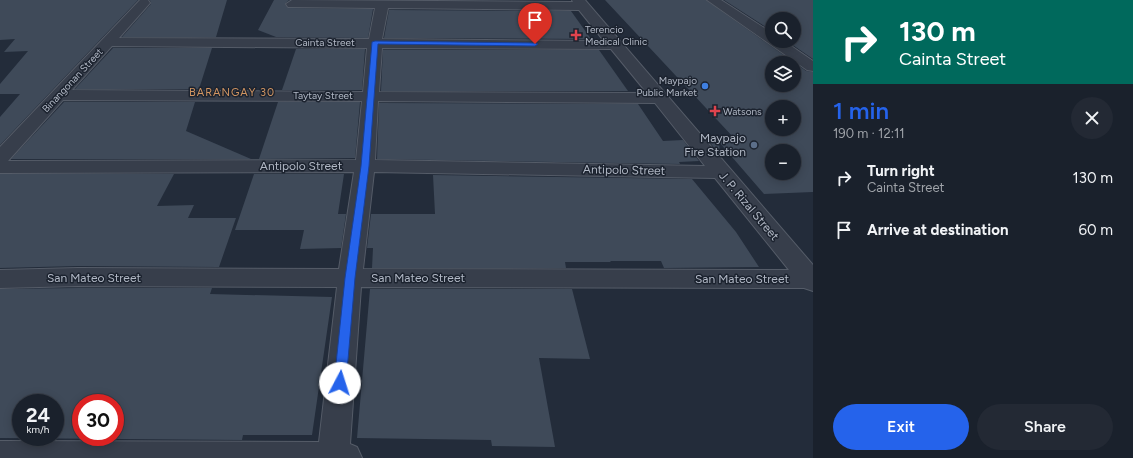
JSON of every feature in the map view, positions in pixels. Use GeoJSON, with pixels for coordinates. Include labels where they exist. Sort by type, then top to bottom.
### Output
{"type":"FeatureCollection","features":[{"type":"Feature","properties":{"kind":"street"},"geometry":{"type":"LineString","coordinates":[[713,0],[765,34]]}},
{"type":"Feature","properties":{"kind":"street"},"geometry":{"type":"LineString","coordinates":[[333,458],[350,278],[365,166],[375,42],[383,2]]}},
{"type":"Feature","properties":{"kind":"street"},"geometry":{"type":"LineString","coordinates":[[292,4],[383,2],[581,3]]}},
{"type":"Feature","properties":{"kind":"street","name":"Binangonan Street"},"geometry":{"type":"LineString","coordinates":[[0,158],[144,3]]}},
{"type":"Feature","properties":{"kind":"street","name":"J. P. Rizal Street"},"geometry":{"type":"LineString","coordinates":[[581,3],[614,46],[812,281]]}},
{"type":"Feature","properties":{"kind":"street","name":"Cainta Street"},"geometry":{"type":"LineString","coordinates":[[107,42],[375,42],[614,46]]}},
{"type":"Feature","properties":{"kind":"street"},"geometry":{"type":"LineString","coordinates":[[787,48],[808,60]]}},
{"type":"Feature","properties":{"kind":"street","name":"Taytay Street"},"geometry":{"type":"LineString","coordinates":[[58,95],[659,98]]}},
{"type":"Feature","properties":{"kind":"street","name":"Antipolo Street"},"geometry":{"type":"LineString","coordinates":[[0,167],[365,166],[721,172]]}},
{"type":"Feature","properties":{"kind":"street","name":"San Mateo Street"},"geometry":{"type":"LineString","coordinates":[[0,279],[78,277],[812,281]]}},
{"type":"Feature","properties":{"kind":"street"},"geometry":{"type":"LineString","coordinates":[[0,457],[346,458]]}},
{"type":"Feature","properties":{"kind":"building"},"geometry":{"type":"Polygon","coordinates":[[[0,0],[138,0],[0,145],[0,117],[20,94],[0,94],[0,84],[28,51],[4,52],[15,39],[0,40],[0,0]]]}},
{"type":"Feature","properties":{"kind":"building"},"geometry":{"type":"Polygon","coordinates":[[[150,0],[227,0],[216,37],[122,37],[151,4],[150,0]]]}},
{"type":"Feature","properties":{"kind":"building"},"geometry":{"type":"Polygon","coordinates":[[[274,0],[289,0],[285,4],[288,8],[373,9],[368,38],[276,37],[258,30],[274,0]]]}},
{"type":"Feature","properties":{"kind":"building"},"geometry":{"type":"Polygon","coordinates":[[[605,0],[706,0],[765,42],[765,48],[774,48],[785,56],[765,56],[765,92],[801,92],[801,67],[806,71],[813,72],[813,192],[764,194],[719,142],[720,155],[707,139],[734,138],[605,0]]]}},
{"type":"Feature","properties":{"kind":"building"},"geometry":{"type":"Polygon","coordinates":[[[724,0],[813,0],[813,59],[797,48],[801,48],[801,12],[765,12],[765,26],[724,0]]]}},
{"type":"Feature","properties":{"kind":"building"},"geometry":{"type":"Polygon","coordinates":[[[389,10],[571,11],[591,39],[384,38],[389,10]]]}},
{"type":"Feature","properties":{"kind":"building"},"geometry":{"type":"Polygon","coordinates":[[[113,48],[212,48],[199,89],[75,89],[113,48]]]}},
{"type":"Feature","properties":{"kind":"building"},"geometry":{"type":"Polygon","coordinates":[[[296,49],[365,49],[362,90],[282,90],[296,49]]]}},
{"type":"Feature","properties":{"kind":"building"},"geometry":{"type":"Polygon","coordinates":[[[383,50],[599,50],[628,91],[381,91],[383,50]]]}},
{"type":"Feature","properties":{"kind":"building"},"geometry":{"type":"Polygon","coordinates":[[[64,102],[195,102],[186,131],[251,159],[11,159],[64,102]]]}},
{"type":"Feature","properties":{"kind":"building"},"geometry":{"type":"Polygon","coordinates":[[[278,102],[360,102],[355,158],[259,159],[278,102]]]}},
{"type":"Feature","properties":{"kind":"building"},"geometry":{"type":"Polygon","coordinates":[[[379,103],[638,104],[663,141],[683,140],[699,161],[679,162],[680,164],[377,159],[379,103]]]}},
{"type":"Feature","properties":{"kind":"building"},"geometry":{"type":"Polygon","coordinates":[[[0,174],[174,174],[157,206],[194,205],[188,218],[236,218],[219,267],[78,266],[0,268],[0,174]]]}},
{"type":"Feature","properties":{"kind":"building"},"geometry":{"type":"Polygon","coordinates":[[[254,174],[344,174],[338,214],[346,214],[341,248],[300,249],[304,230],[235,230],[254,174]]]}},
{"type":"Feature","properties":{"kind":"building"},"geometry":{"type":"Polygon","coordinates":[[[433,175],[692,179],[736,232],[759,267],[664,268],[661,261],[610,261],[611,262],[565,262],[566,268],[372,268],[373,248],[367,248],[371,214],[435,214],[433,175]]]}},
{"type":"Feature","properties":{"kind":"building"},"geometry":{"type":"Polygon","coordinates":[[[212,288],[210,294],[332,297],[312,435],[243,435],[242,440],[124,439],[124,394],[72,394],[72,439],[64,439],[64,394],[12,394],[12,438],[0,438],[0,289],[212,288]]]}},
{"type":"Feature","properties":{"kind":"building"},"geometry":{"type":"Polygon","coordinates":[[[370,289],[572,289],[590,359],[539,358],[555,447],[492,446],[491,440],[357,438],[370,289]]]}},
{"type":"Feature","properties":{"kind":"place","name":"Terencio Medical Clinic"},"geometry":{"type":"Point","coordinates":[576,35]}},
{"type":"Feature","properties":{"kind":"place","name":"Maypajo Public Market"},"geometry":{"type":"Point","coordinates":[705,86]}},
{"type":"Feature","properties":{"kind":"place","name":"Watsons"},"geometry":{"type":"Point","coordinates":[715,111]}},
{"type":"Feature","properties":{"kind":"place","name":"Maypajo Fire Station"},"geometry":{"type":"Point","coordinates":[754,145]}},
{"type":"Feature","properties":{"kind":"district","name":"BARANGAY 30"},"geometry":{"type":"Point","coordinates":[232,92]}},
{"type":"Feature","properties":{"kind":"route"},"geometry":{"type":"LineString","coordinates":[[340,383],[350,278],[365,166],[375,42],[535,44]]}}]}
